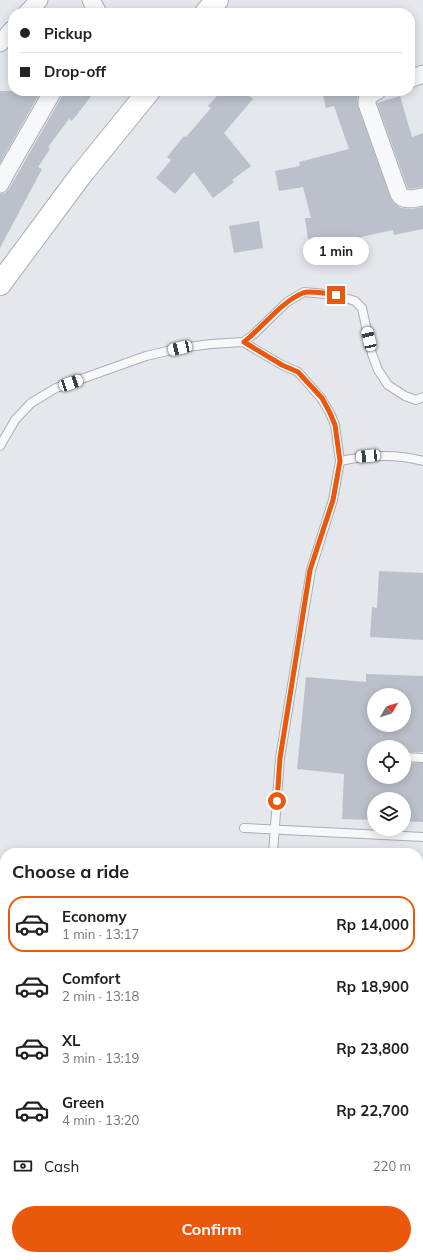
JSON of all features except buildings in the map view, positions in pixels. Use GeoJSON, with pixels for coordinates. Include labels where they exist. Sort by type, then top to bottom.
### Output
{"type":"FeatureCollection","features":[{"type":"Feature","properties":{"kind":"street"},"geometry":{"type":"LineString","coordinates":[[32,8],[39,0]]}},
{"type":"Feature","properties":{"kind":"street"},"geometry":{"type":"LineString","coordinates":[[210,8],[217,0]]}},
{"type":"Feature","properties":{"kind":"street"},"geometry":{"type":"LineString","coordinates":[[0,43],[8,34]]}},
{"type":"Feature","properties":{"kind":"street"},"geometry":{"type":"LineString","coordinates":[[0,184],[50,96]]}},
{"type":"Feature","properties":{"kind":"street"},"geometry":{"type":"LineString","coordinates":[[0,284],[80,176],[145,96]]}},
{"type":"Feature","properties":{"kind":"street"},"geometry":{"type":"LineString","coordinates":[[369,96],[366,100],[367,104],[399,194],[405,199],[423,197]]}},
{"type":"Feature","properties":{"kind":"lane"},"geometry":{"type":"LineString","coordinates":[[0,446],[14,420],[31,403],[56,388],[146,356],[180,348],[244,342],[287,302],[304,292],[336,295],[355,301],[362,308],[374,360],[378,370],[388,385],[405,396],[416,400],[423,397]]}},
{"type":"Feature","properties":{"kind":"lane"},"geometry":{"type":"LineString","coordinates":[[244,342],[282,365],[298,372],[322,398],[335,425],[340,461],[333,500],[310,570],[280,758],[273,848]]}},
{"type":"Feature","properties":{"kind":"lane"},"geometry":{"type":"LineString","coordinates":[[340,461],[376,455],[399,456],[423,461]]}},
{"type":"Feature","properties":{"kind":"lane"},"geometry":{"type":"LineString","coordinates":[[411,757],[423,758]]}},
{"type":"Feature","properties":{"kind":"lane"},"geometry":{"type":"LineString","coordinates":[[244,828],[423,836]]}},
{"type":"Feature","properties":{"kind":"route"},"geometry":{"type":"LineString","coordinates":[[277,801],[280,758],[310,570],[333,500],[340,461],[335,425],[322,398],[298,372],[282,365],[244,342],[287,302],[304,292],[336,295]]}}]}
